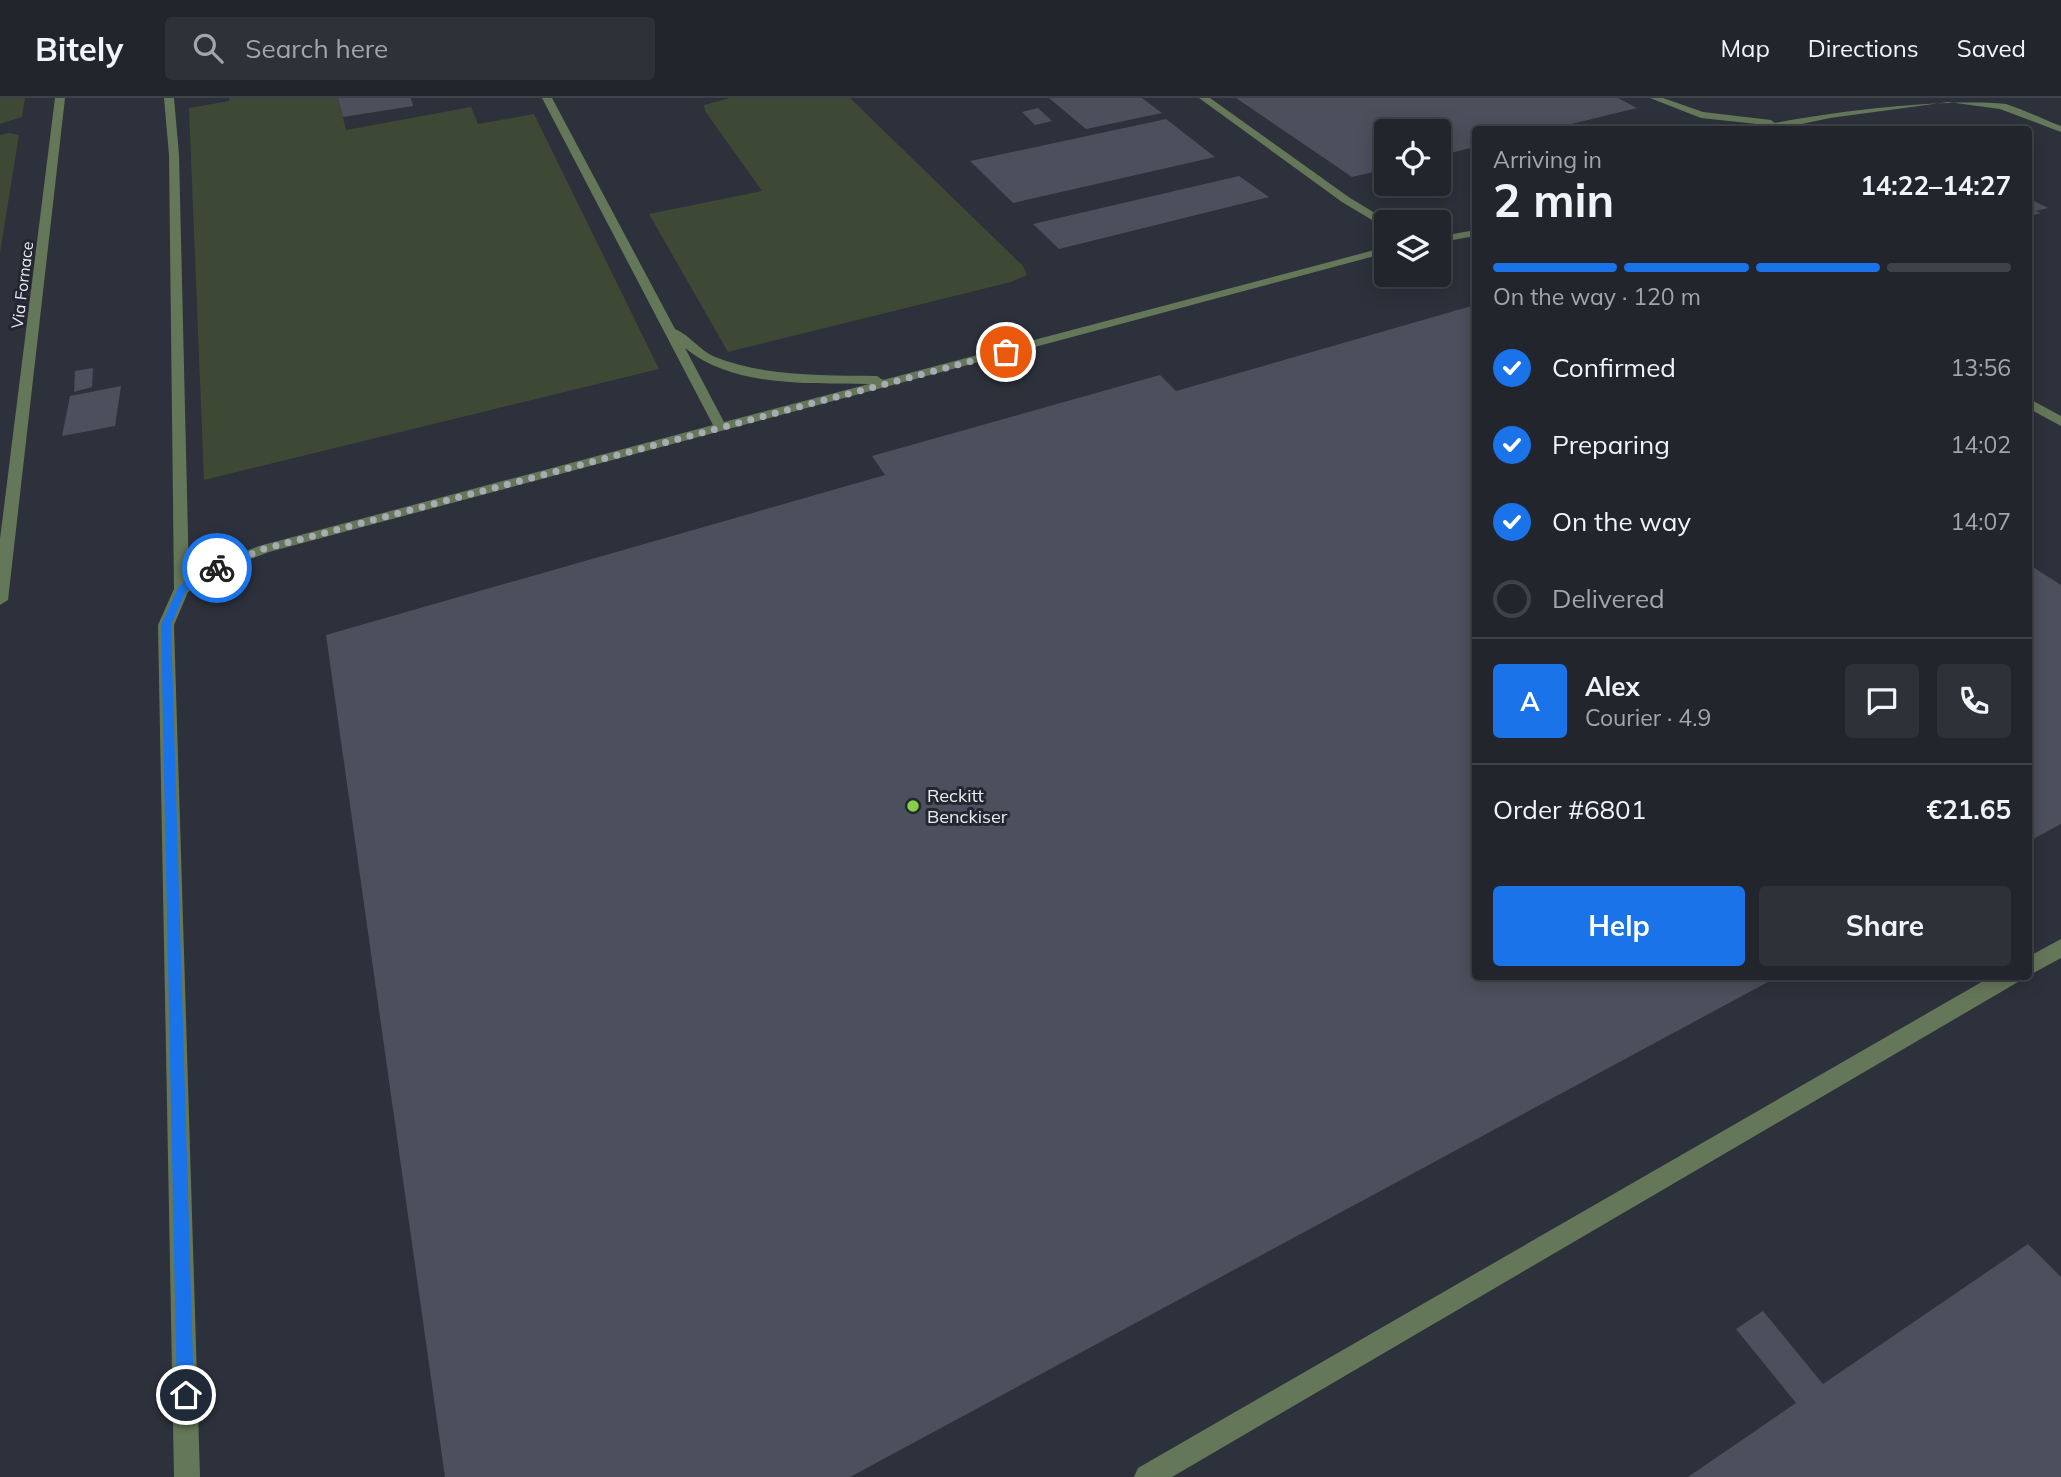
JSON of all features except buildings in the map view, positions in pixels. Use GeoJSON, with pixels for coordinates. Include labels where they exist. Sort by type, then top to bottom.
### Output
{"type":"FeatureCollection","features":[{"type":"Feature","properties":{"kind":"street","name":"Via Fornace"},"geometry":{"type":"LineString","coordinates":[[0,600],[60,98]]}},
{"type":"Feature","properties":{"kind":"street"},"geometry":{"type":"LineString","coordinates":[[169,98],[174,155],[182,589],[166,625],[187,1477]]}},
{"type":"Feature","properties":{"kind":"street"},"geometry":{"type":"LineString","coordinates":[[547,98],[721,428]]}},
{"type":"Feature","properties":{"kind":"street"},"geometry":{"type":"LineString","coordinates":[[1204,98],[1374,218]]}},
{"type":"Feature","properties":{"kind":"street"},"geometry":{"type":"LineString","coordinates":[[1655,98],[1701,115],[1778,123]]}},
{"type":"Feature","properties":{"kind":"street"},"geometry":{"type":"LineString","coordinates":[[1769,126],[1924,101],[1956,99],[2010,108],[2061,129]]}},
{"type":"Feature","properties":{"kind":"street"},"geometry":{"type":"LineString","coordinates":[[1451,237],[1472,234]]}},
{"type":"Feature","properties":{"kind":"street"},"geometry":{"type":"LineString","coordinates":[[182,589],[217,567],[264,549],[1374,253]]}},
{"type":"Feature","properties":{"kind":"street"},"geometry":{"type":"LineString","coordinates":[[669,328],[708,358],[753,372],[820,379],[898,381]]}},
{"type":"Feature","properties":{"kind":"street"},"geometry":{"type":"LineString","coordinates":[[2032,404],[2061,422]]}},
{"type":"Feature","properties":{"kind":"street"},"geometry":{"type":"LineString","coordinates":[[2032,965],[2061,948]]}},
{"type":"Feature","properties":{"kind":"street"},"geometry":{"type":"LineString","coordinates":[[1147,1477],[2004,980]]}},
{"type":"Feature","properties":{"kind":"green space"},"geometry":{"type":"Polygon","coordinates":[[[0,98],[25,98],[22,117],[0,124],[0,98]]]}},
{"type":"Feature","properties":{"kind":"green space"},"geometry":{"type":"Polygon","coordinates":[[[229,98],[338,98],[346,130],[471,107],[478,124],[534,114],[659,369],[204,480],[189,108],[229,101],[229,98]]]}},
{"type":"Feature","properties":{"kind":"green space"},"geometry":{"type":"Polygon","coordinates":[[[730,98],[850,98],[1023,266],[1027,275],[1011,282],[728,352],[649,214],[762,191],[705,111],[704,105],[730,98]]]}},
{"type":"Feature","properties":{"kind":"green space"},"geometry":{"type":"Polygon","coordinates":[[[0,135],[19,135],[0,253],[0,135]]]}},
{"type":"Feature","properties":{"kind":"way so far"},"geometry":{"type":"LineString","coordinates":[[217,568],[264,549],[1006,352]]}},
{"type":"Feature","properties":{"kind":"place","name":"Reckitt Benckiser"},"geometry":{"type":"Point","coordinates":[913,806]}},
{"type":"Feature","properties":{"kind":"route"},"geometry":{"type":"LineString","coordinates":[[186,1395],[166,625],[182,589],[217,568]]}}]}
